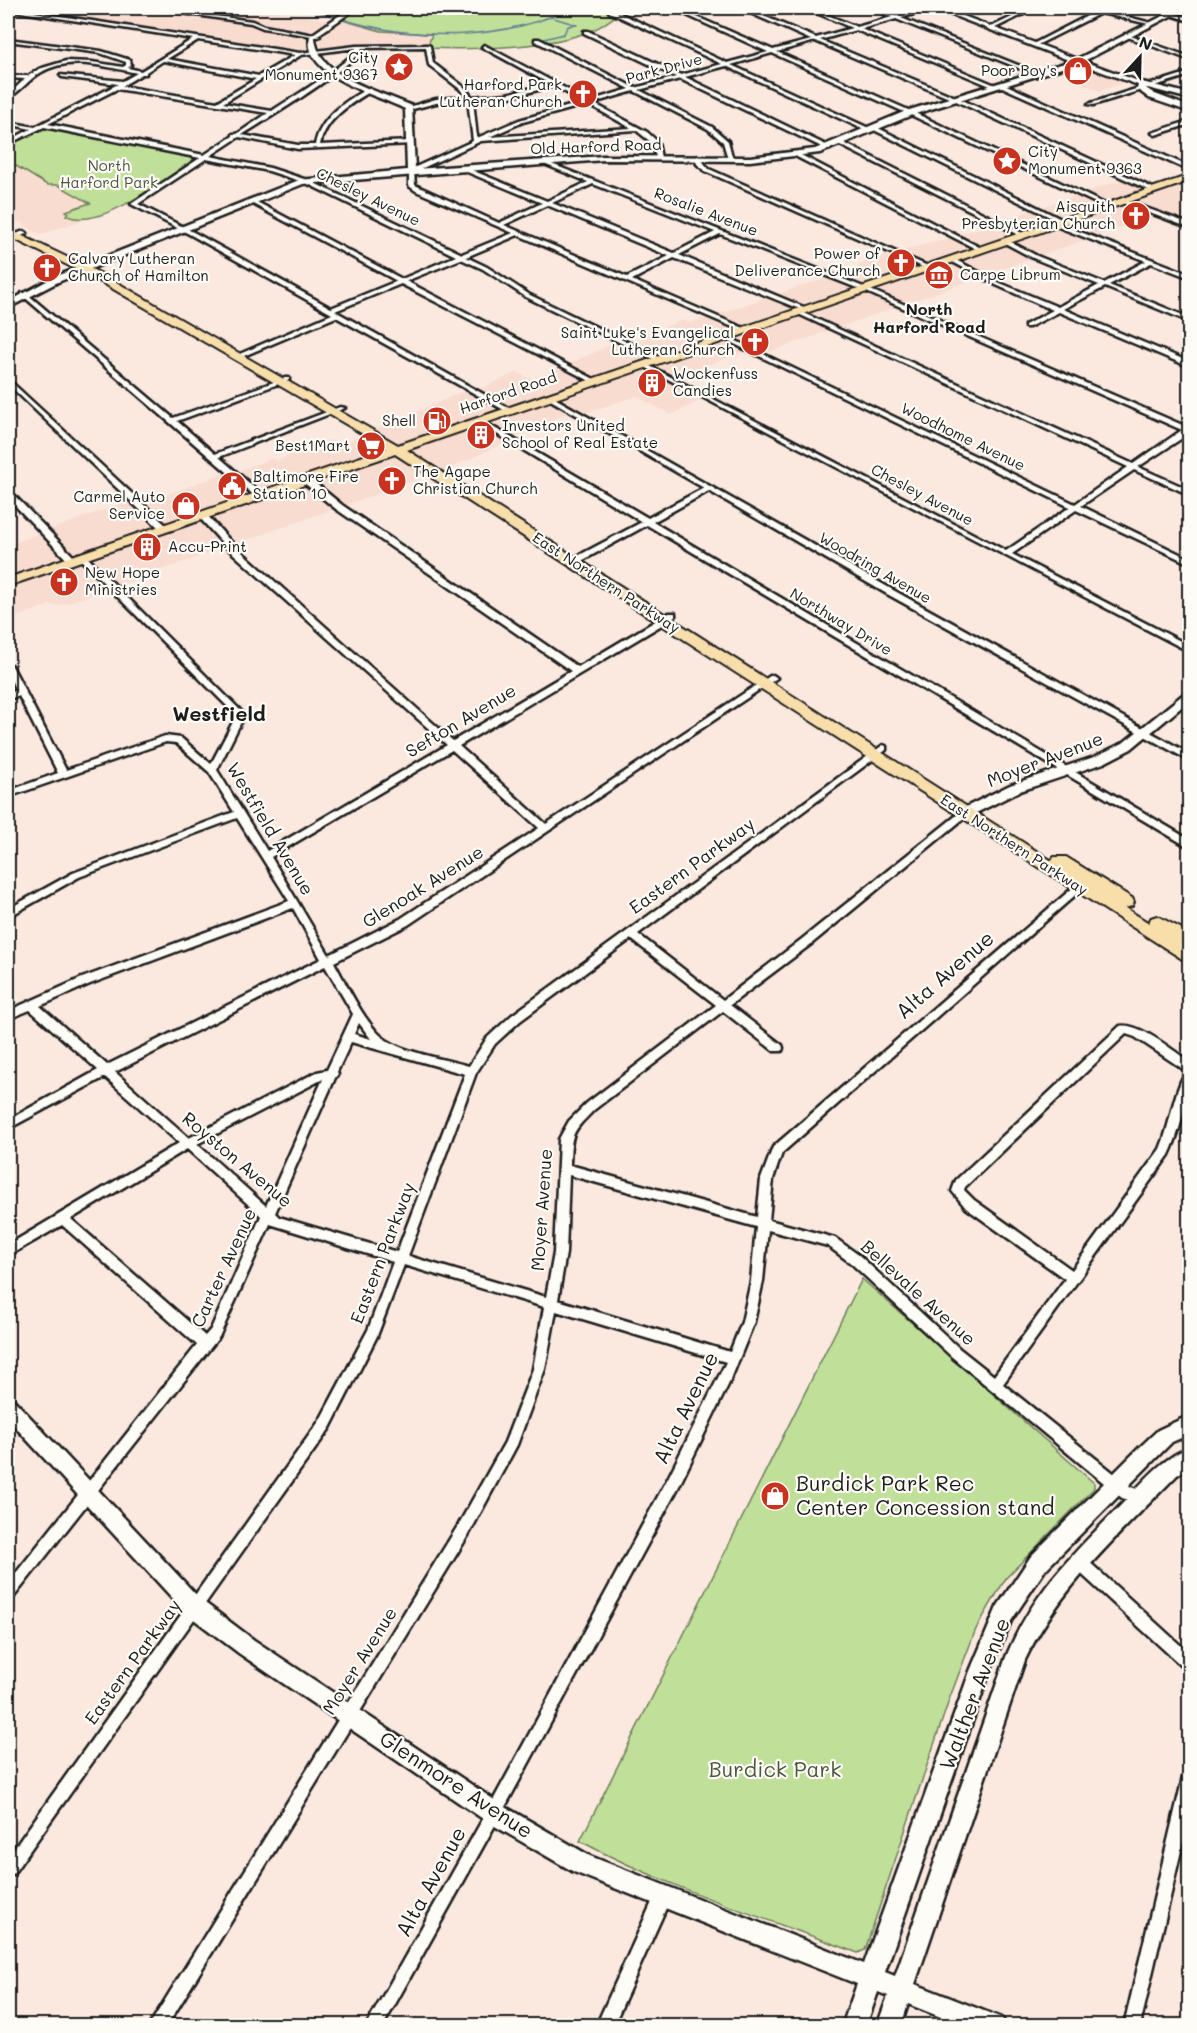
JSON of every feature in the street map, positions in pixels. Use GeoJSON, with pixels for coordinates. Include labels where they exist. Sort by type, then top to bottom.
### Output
{"type":"FeatureCollection","features":[{"type":"Feature","properties":{"kind":"main road","name":"Harford Road"},"geometry":{"type":"LineString","coordinates":[[8,582],[1190,178]]}},
{"type":"Feature","properties":{"kind":"main road","name":"East Northern Parkway"},"geometry":{"type":"LineString","coordinates":[[8,223],[13,235],[88,267],[401,447],[971,810],[1083,883],[1190,958]]}},
{"type":"Feature","properties":{"kind":"main road","name":"East Northern Parkway"},"geometry":{"type":"LineString","coordinates":[[1083,883],[1190,942]]}},
{"type":"Feature","properties":{"kind":"street"},"geometry":{"type":"LineString","coordinates":[[150,8],[252,22],[263,27],[295,32],[318,33]]}},
{"type":"Feature","properties":{"kind":"street"},"geometry":{"type":"LineString","coordinates":[[354,8],[318,33],[311,43],[331,74],[409,108],[436,101],[506,96],[552,85]]}},
{"type":"Feature","properties":{"kind":"street"},"geometry":{"type":"LineString","coordinates":[[673,8],[909,113],[1106,206]]}},
{"type":"Feature","properties":{"kind":"street"},"geometry":{"type":"LineString","coordinates":[[741,8],[954,99],[1153,190]]}},
{"type":"Feature","properties":{"kind":"street"},"geometry":{"type":"LineString","coordinates":[[807,8],[1000,86],[1190,169]]}},
{"type":"Feature","properties":{"kind":"street"},"geometry":{"type":"LineString","coordinates":[[872,8],[1038,74]]}},
{"type":"Feature","properties":{"kind":"street","name":"Park Drive"},"geometry":{"type":"LineString","coordinates":[[411,171],[521,121],[931,8]]}},
{"type":"Feature","properties":{"kind":"street"},"geometry":{"type":"LineString","coordinates":[[937,8],[1138,85],[1152,96],[1190,110]]}},
{"type":"Feature","properties":{"kind":"street"},"geometry":{"type":"LineString","coordinates":[[950,13],[961,8]]}},
{"type":"Feature","properties":{"kind":"street"},"geometry":{"type":"LineString","coordinates":[[991,28],[1034,8]]}},
{"type":"Feature","properties":{"kind":"street"},"geometry":{"type":"LineString","coordinates":[[1088,8],[1149,23]]}},
{"type":"Feature","properties":{"kind":"street"},"geometry":{"type":"LineString","coordinates":[[1034,45],[1107,8]]}},
{"type":"Feature","properties":{"kind":"street","name":"Old Harford Road"},"geometry":{"type":"LineString","coordinates":[[8,305],[24,294],[88,267],[184,230],[281,188],[308,182],[411,171],[542,162],[659,157],[731,159],[795,154],[828,148],[909,113],[1078,61],[1149,23],[1183,8]]}},
{"type":"Feature","properties":{"kind":"street"},"geometry":{"type":"LineString","coordinates":[[8,9],[300,54],[360,47],[428,46],[430,64],[462,88],[470,98],[475,140],[636,129]]}},
{"type":"Feature","properties":{"kind":"street"},"geometry":{"type":"LineString","coordinates":[[610,11],[871,129],[1059,223],[1190,276]]}},
{"type":"Feature","properties":{"kind":"street"},"geometry":{"type":"LineString","coordinates":[[1170,13],[1190,21]]}},
{"type":"Feature","properties":{"kind":"street"},"geometry":{"type":"LineString","coordinates":[[295,32],[318,33]]}},
{"type":"Feature","properties":{"kind":"street"},"geometry":{"type":"LineString","coordinates":[[586,32],[828,148]]}},
{"type":"Feature","properties":{"kind":"street"},"geometry":{"type":"LineString","coordinates":[[1127,35],[1190,59]]}},
{"type":"Feature","properties":{"kind":"street"},"geometry":{"type":"LineString","coordinates":[[8,143],[144,73],[198,38]]}},
{"type":"Feature","properties":{"kind":"street"},"geometry":{"type":"LineString","coordinates":[[8,40],[101,52],[128,61],[129,65],[123,69]]}},
{"type":"Feature","properties":{"kind":"street"},"geometry":{"type":"LineString","coordinates":[[537,40],[715,132],[726,143],[731,159]]}},
{"type":"Feature","properties":{"kind":"street"},"geometry":{"type":"LineString","coordinates":[[484,46],[652,139],[659,157]]}},
{"type":"Feature","properties":{"kind":"street"},"geometry":{"type":"LineString","coordinates":[[360,47],[356,56],[331,74],[138,199],[135,205],[508,410]]}},
{"type":"Feature","properties":{"kind":"street"},"geometry":{"type":"LineString","coordinates":[[217,104],[300,54]]}},
{"type":"Feature","properties":{"kind":"street"},"geometry":{"type":"LineString","coordinates":[[164,60],[184,66],[260,78]]}},
{"type":"Feature","properties":{"kind":"street"},"geometry":{"type":"LineString","coordinates":[[8,97],[46,68],[67,63],[85,63],[144,73]]}},
{"type":"Feature","properties":{"kind":"street"},"geometry":{"type":"LineString","coordinates":[[1091,104],[1138,85],[1150,85],[1190,73]]}},
{"type":"Feature","properties":{"kind":"street"},"geometry":{"type":"LineString","coordinates":[[62,76],[124,83]]}},
{"type":"Feature","properties":{"kind":"street"},"geometry":{"type":"LineString","coordinates":[[8,77],[31,78]]}},
{"type":"Feature","properties":{"kind":"street"},"geometry":{"type":"LineString","coordinates":[[1150,85],[1190,97]]}},
{"type":"Feature","properties":{"kind":"street"},"geometry":{"type":"LineString","coordinates":[[116,87],[270,112]]}},
{"type":"Feature","properties":{"kind":"street"},"geometry":{"type":"LineString","coordinates":[[316,147],[317,136],[321,130],[351,102],[369,90]]}},
{"type":"Feature","properties":{"kind":"street"},"geometry":{"type":"LineString","coordinates":[[409,108],[411,171],[415,188],[744,330]]}},
{"type":"Feature","properties":{"kind":"street"},"geometry":{"type":"LineString","coordinates":[[1155,133],[1190,122]]}},
{"type":"Feature","properties":{"kind":"street"},"geometry":{"type":"LineString","coordinates":[[8,123],[37,129]]}},
{"type":"Feature","properties":{"kind":"street","name":"Chesley Avenue"},"geometry":{"type":"LineString","coordinates":[[44,125],[270,170],[308,182],[493,273],[528,296],[658,359]]}},
{"type":"Feature","properties":{"kind":"street"},"geometry":{"type":"LineString","coordinates":[[236,135],[294,146],[411,143]]}},
{"type":"Feature","properties":{"kind":"street"},"geometry":{"type":"LineString","coordinates":[[840,143],[1023,235]]}},
{"type":"Feature","properties":{"kind":"street"},"geometry":{"type":"LineString","coordinates":[[795,154],[980,249]]}},
{"type":"Feature","properties":{"kind":"street"},"geometry":{"type":"LineString","coordinates":[[698,158],[699,163],[706,170],[927,267]]}},
{"type":"Feature","properties":{"kind":"street","name":"Rosalie Avenue"},"geometry":{"type":"LineString","coordinates":[[542,162],[864,289],[1189,429]]}},
{"type":"Feature","properties":{"kind":"street"},"geometry":{"type":"LineString","coordinates":[[462,168],[675,255],[800,310],[1190,492]]}},
{"type":"Feature","properties":{"kind":"street"},"geometry":{"type":"LineString","coordinates":[[498,225],[593,182]]}},
{"type":"Feature","properties":{"kind":"street"},"geometry":{"type":"LineString","coordinates":[[251,201],[403,281],[484,327],[594,381]]}},
{"type":"Feature","properties":{"kind":"street"},"geometry":{"type":"LineString","coordinates":[[1122,201],[1190,226]]}},
{"type":"Feature","properties":{"kind":"street"},"geometry":{"type":"LineString","coordinates":[[627,280],[720,232]]}},
{"type":"Feature","properties":{"kind":"street"},"geometry":{"type":"LineString","coordinates":[[241,355],[403,281],[518,233]]}},
{"type":"Feature","properties":{"kind":"street"},"geometry":{"type":"LineString","coordinates":[[1005,241],[1035,257],[1190,320]]}},
{"type":"Feature","properties":{"kind":"street"},"geometry":{"type":"LineString","coordinates":[[950,259],[986,278],[1190,365]]}},
{"type":"Feature","properties":{"kind":"street"},"geometry":{"type":"LineString","coordinates":[[1027,327],[1150,261]]}},
{"type":"Feature","properties":{"kind":"street"},"geometry":{"type":"LineString","coordinates":[[24,294],[259,495]]}},
{"type":"Feature","properties":{"kind":"street","name":"Woodhome Avenue"},"geometry":{"type":"LineString","coordinates":[[724,337],[1190,562]]}},
{"type":"Feature","properties":{"kind":"street","name":"Chesley Avenue"},"geometry":{"type":"LineString","coordinates":[[642,364],[1190,650]]}},
{"type":"Feature","properties":{"kind":"street"},"geometry":{"type":"LineString","coordinates":[[171,421],[284,380]]}},
{"type":"Feature","properties":{"kind":"street"},"geometry":{"type":"LineString","coordinates":[[8,381],[164,528]]}},
{"type":"Feature","properties":{"kind":"street","name":"Woodring Avenue"},"geometry":{"type":"LineString","coordinates":[[549,397],[708,489],[1190,758]]}},
{"type":"Feature","properties":{"kind":"street"},"geometry":{"type":"LineString","coordinates":[[214,457],[338,410]]}},
{"type":"Feature","properties":{"kind":"street","name":"Northway Drive"},"geometry":{"type":"LineString","coordinates":[[479,421],[1190,845]]}},
{"type":"Feature","properties":{"kind":"street"},"geometry":{"type":"LineString","coordinates":[[1005,554],[1189,429]]}},
{"type":"Feature","properties":{"kind":"street"},"geometry":{"type":"LineString","coordinates":[[306,480],[339,507],[578,671]]}},
{"type":"Feature","properties":{"kind":"street"},"geometry":{"type":"LineString","coordinates":[[577,559],[708,489]]}},
{"type":"Feature","properties":{"kind":"street","name":"Westfield Avenue"},"geometry":{"type":"LineString","coordinates":[[8,494],[237,711],[237,722],[212,770],[295,903],[358,1014],[377,1040],[394,1049]]}},
{"type":"Feature","properties":{"kind":"street"},"geometry":{"type":"LineString","coordinates":[[202,515],[230,546],[545,828]]}},
{"type":"Feature","properties":{"kind":"street","name":"Sefton Avenue"},"geometry":{"type":"LineString","coordinates":[[266,856],[668,617]]}},
{"type":"Feature","properties":{"kind":"street"},"geometry":{"type":"LineString","coordinates":[[8,666],[63,774]]}},
{"type":"Feature","properties":{"kind":"street","name":"Glenoak Avenue"},"geometry":{"type":"LineString","coordinates":[[8,1125],[106,1071],[404,922],[768,681]]}},
{"type":"Feature","properties":{"kind":"street"},"geometry":{"type":"LineString","coordinates":[[8,696],[21,692]]}},
{"type":"Feature","properties":{"kind":"street","name":"Moyer Avenue"},"geometry":{"type":"LineString","coordinates":[[157,2025],[482,1498],[510,1444],[539,1369],[552,1304],[560,1253],[563,1168],[565,1139],[568,1130],[580,1117],[806,942],[971,810],[1030,782],[1110,755],[1144,733],[1190,693]]}},
{"type":"Feature","properties":{"kind":"street"},"geometry":{"type":"LineString","coordinates":[[8,794],[159,741],[178,740],[212,770]]}},
{"type":"Feature","properties":{"kind":"street","name":"Eastern Parkway"},"geometry":{"type":"LineString","coordinates":[[8,1869],[329,1417],[373,1332],[471,1071],[491,1041],[516,1018],[630,933],[879,752]]}},
{"type":"Feature","properties":{"kind":"street"},"geometry":{"type":"LineString","coordinates":[[8,914],[76,875],[239,814]]}},
{"type":"Feature","properties":{"kind":"street","name":"Alta Avenue"},"geometry":{"type":"LineString","coordinates":[[374,2025],[494,1813],[673,1483],[734,1359],[748,1322],[758,1281],[765,1223],[768,1169],[783,1143],[1083,883]]}},
{"type":"Feature","properties":{"kind":"street"},"geometry":{"type":"LineString","coordinates":[[8,1015],[31,1004],[295,903]]}},
{"type":"Feature","properties":{"kind":"street"},"geometry":{"type":"LineString","coordinates":[[630,933],[778,1048]]}},
{"type":"Feature","properties":{"kind":"street","name":"Royston Avenue"},"geometry":{"type":"LineString","coordinates":[[31,1004],[275,1221],[734,1359]]}},
{"type":"Feature","properties":{"kind":"street","name":"Carter Avenue"},"geometry":{"type":"LineString","coordinates":[[8,1593],[206,1346],[222,1320],[358,1014]]}},
{"type":"Feature","properties":{"kind":"street"},"geometry":{"type":"LineString","coordinates":[[995,1384],[1074,1278],[1165,1152],[1173,1131],[1178,1098],[1190,1071],[1128,1029],[1120,1031],[967,1176],[958,1191],[991,1220],[1074,1278]]}},
{"type":"Feature","properties":{"kind":"street","name":"Westfield Avenue"},"geometry":{"type":"LineString","coordinates":[[349,1037],[471,1071]]}},
{"type":"Feature","properties":{"kind":"street"},"geometry":{"type":"LineString","coordinates":[[8,1251],[189,1144],[321,1075],[333,1074]]}},
{"type":"Feature","properties":{"kind":"street","name":"Bellevale Avenue"},"geometry":{"type":"LineString","coordinates":[[563,1168],[831,1242],[848,1253],[956,1353],[1127,1493],[1141,1497]]}},
{"type":"Feature","properties":{"kind":"street"},"geometry":{"type":"LineString","coordinates":[[62,1218],[206,1346]]}},
{"type":"Feature","properties":{"kind":"street","name":"Glenmore Avenue"},"geometry":{"type":"LineString","coordinates":[[11,1415],[87,1492],[194,1607],[247,1647],[494,1813],[582,1864],[994,2025]]}},
{"type":"Feature","properties":{"kind":"street","name":"Walther Avenue"},"geometry":{"type":"LineString","coordinates":[[854,2025],[980,1671],[1004,1614],[1038,1563],[1165,1436],[1190,1424]]}},
{"type":"Feature","properties":{"kind":"street","name":"Walther Avenue"},"geometry":{"type":"LineString","coordinates":[[889,2025],[1016,1657],[1047,1598],[1170,1468],[1190,1455]]}},
{"type":"Feature","properties":{"kind":"street"},"geometry":{"type":"LineString","coordinates":[[1081,1564],[1190,1664]]}},
{"type":"Feature","properties":{"kind":"street"},"geometry":{"type":"LineString","coordinates":[[1132,2025],[1190,1777]]}},
{"type":"Feature","properties":{"kind":"street"},"geometry":{"type":"LineString","coordinates":[[603,2025],[663,1897]]}},
{"type":"Feature","properties":{"kind":"shaded area"},"geometry":{"type":"Polygon","coordinates":[[[10,8],[274,8],[277,11],[329,20],[308,38],[308,50],[298,52],[10,8]]]}},
{"type":"Feature","properties":{"kind":"shaded area"},"geometry":{"type":"Polygon","coordinates":[[[342,20],[381,31],[433,34],[427,48],[392,47],[323,52],[319,41],[321,36],[342,20]]]}},
{"type":"Feature","properties":{"kind":"shaded area"},"geometry":{"type":"Polygon","coordinates":[[[1080,65],[1127,82],[1100,91],[1075,81],[1081,79],[1059,70],[1080,65]]]}},
{"type":"Feature","properties":{"kind":"shaded area"},"geometry":{"type":"Polygon","coordinates":[[[45,128],[123,206],[40,235],[8,215],[8,145],[45,128]]]}},
{"type":"Feature","properties":{"kind":"shaded area"},"geometry":{"type":"Polygon","coordinates":[[[1124,179],[1158,195],[1189,184],[1189,214],[1176,221],[1159,215],[1135,228],[1127,225],[761,355],[751,350],[670,378],[686,387],[682,390],[701,400],[671,415],[636,396],[579,415],[571,411],[451,468],[59,606],[50,605],[8,620],[8,545],[133,499],[139,505],[230,471],[233,473],[272,458],[276,461],[329,440],[341,444],[469,389],[474,392],[517,372],[533,380],[619,341],[626,344],[652,334],[649,332],[683,320],[690,323],[859,267],[857,265],[935,243],[1124,179]]]}},
{"type":"Feature","properties":{"kind":"green space"},"geometry":{"type":"Polygon","coordinates":[[[360,8],[472,11],[519,8],[628,8],[598,28],[576,36],[534,44],[466,49],[427,48],[432,34],[381,31],[342,20],[360,8]]]}},
{"type":"Feature","properties":{"kind":"green space","name":"North Harford Park"},"geometry":{"type":"Polygon","coordinates":[[[45,128],[197,157],[115,210],[80,218],[66,215],[69,213],[66,211],[90,203],[58,185],[47,185],[8,161],[8,145],[45,128]]]}},
{"type":"Feature","properties":{"kind":"green space","name":"Burdick Park"},"geometry":{"type":"Polygon","coordinates":[[[862,1279],[1094,1483],[1094,1488],[1006,1578],[976,1629],[950,1697],[865,1950],[858,1953],[682,1888],[580,1841],[862,1279]]]}},
{"type":"Feature","properties":{"kind":"waterway"},"geometry":{"type":"LineString","coordinates":[[307,8],[389,30],[442,35],[496,31],[522,26],[571,8]]}},
{"type":"Feature","properties":{"kind":"waterway"},"geometry":{"type":"LineString","coordinates":[[554,18],[574,24]]}},
{"type":"Feature","properties":{"kind":"waterway"},"geometry":{"type":"LineString","coordinates":[[544,39],[564,34],[567,27],[574,24]]}},
{"type":"Feature","properties":{"kind":"place","name":"City Monument 9367"},"geometry":{"type":"Point","coordinates":[399,67]}},
{"type":"Feature","properties":{"kind":"place","name":"Poor Boy's"},"geometry":{"type":"Point","coordinates":[1078,71]}},
{"type":"Feature","properties":{"kind":"place","name":"Harford Park Lutheran Church"},"geometry":{"type":"Point","coordinates":[583,94]}},
{"type":"Feature","properties":{"kind":"place","name":"City Monument 9363"},"geometry":{"type":"Point","coordinates":[1007,161]}},
{"type":"Feature","properties":{"kind":"place","name":"Aisquith Presbyterian Church"},"geometry":{"type":"Point","coordinates":[1136,216]}},
{"type":"Feature","properties":{"kind":"place","name":"Power of Deliverance Church"},"geometry":{"type":"Point","coordinates":[901,263]}},
{"type":"Feature","properties":{"kind":"place","name":"Calvary Lutheran Church of Hamilton"},"geometry":{"type":"Point","coordinates":[47,268]}},
{"type":"Feature","properties":{"kind":"place","name":"Carpe Librum"},"geometry":{"type":"Point","coordinates":[939,275]}},
{"type":"Feature","properties":{"kind":"place","name":"Saint Luke's Evangelical Lutheran Church"},"geometry":{"type":"Point","coordinates":[755,342]}},
{"type":"Feature","properties":{"kind":"place","name":"Wockenfuss Candies"},"geometry":{"type":"Point","coordinates":[652,383]}},
{"type":"Feature","properties":{"kind":"place","name":"Shell"},"geometry":{"type":"Point","coordinates":[437,421]}},
{"type":"Feature","properties":{"kind":"place","name":"Investors United School of Real Estate"},"geometry":{"type":"Point","coordinates":[481,435]}},
{"type":"Feature","properties":{"kind":"place","name":"Best1Mart"},"geometry":{"type":"Point","coordinates":[371,446]}},
{"type":"Feature","properties":{"kind":"place","name":"The Agape Christian Church"},"geometry":{"type":"Point","coordinates":[392,481]}},
{"type":"Feature","properties":{"kind":"place","name":"Baltimore Fire Station 10"},"geometry":{"type":"Point","coordinates":[232,486]}},
{"type":"Feature","properties":{"kind":"place","name":"Carmel Auto Service"},"geometry":{"type":"Point","coordinates":[186,506]}},
{"type":"Feature","properties":{"kind":"place","name":"Accu-Print"},"geometry":{"type":"Point","coordinates":[147,547]}},
{"type":"Feature","properties":{"kind":"place","name":"New Hope Ministries"},"geometry":{"type":"Point","coordinates":[64,582]}},
{"type":"Feature","properties":{"kind":"place","name":"Burdick Park Rec Center Concession stand"},"geometry":{"type":"Point","coordinates":[775,1496]}},
{"type":"Feature","properties":{"kind":"district","name":"North Harford Road"},"geometry":{"type":"Point","coordinates":[929,318]}},
{"type":"Feature","properties":{"kind":"district","name":"Westfield"},"geometry":{"type":"Point","coordinates":[219,714]}}]}
